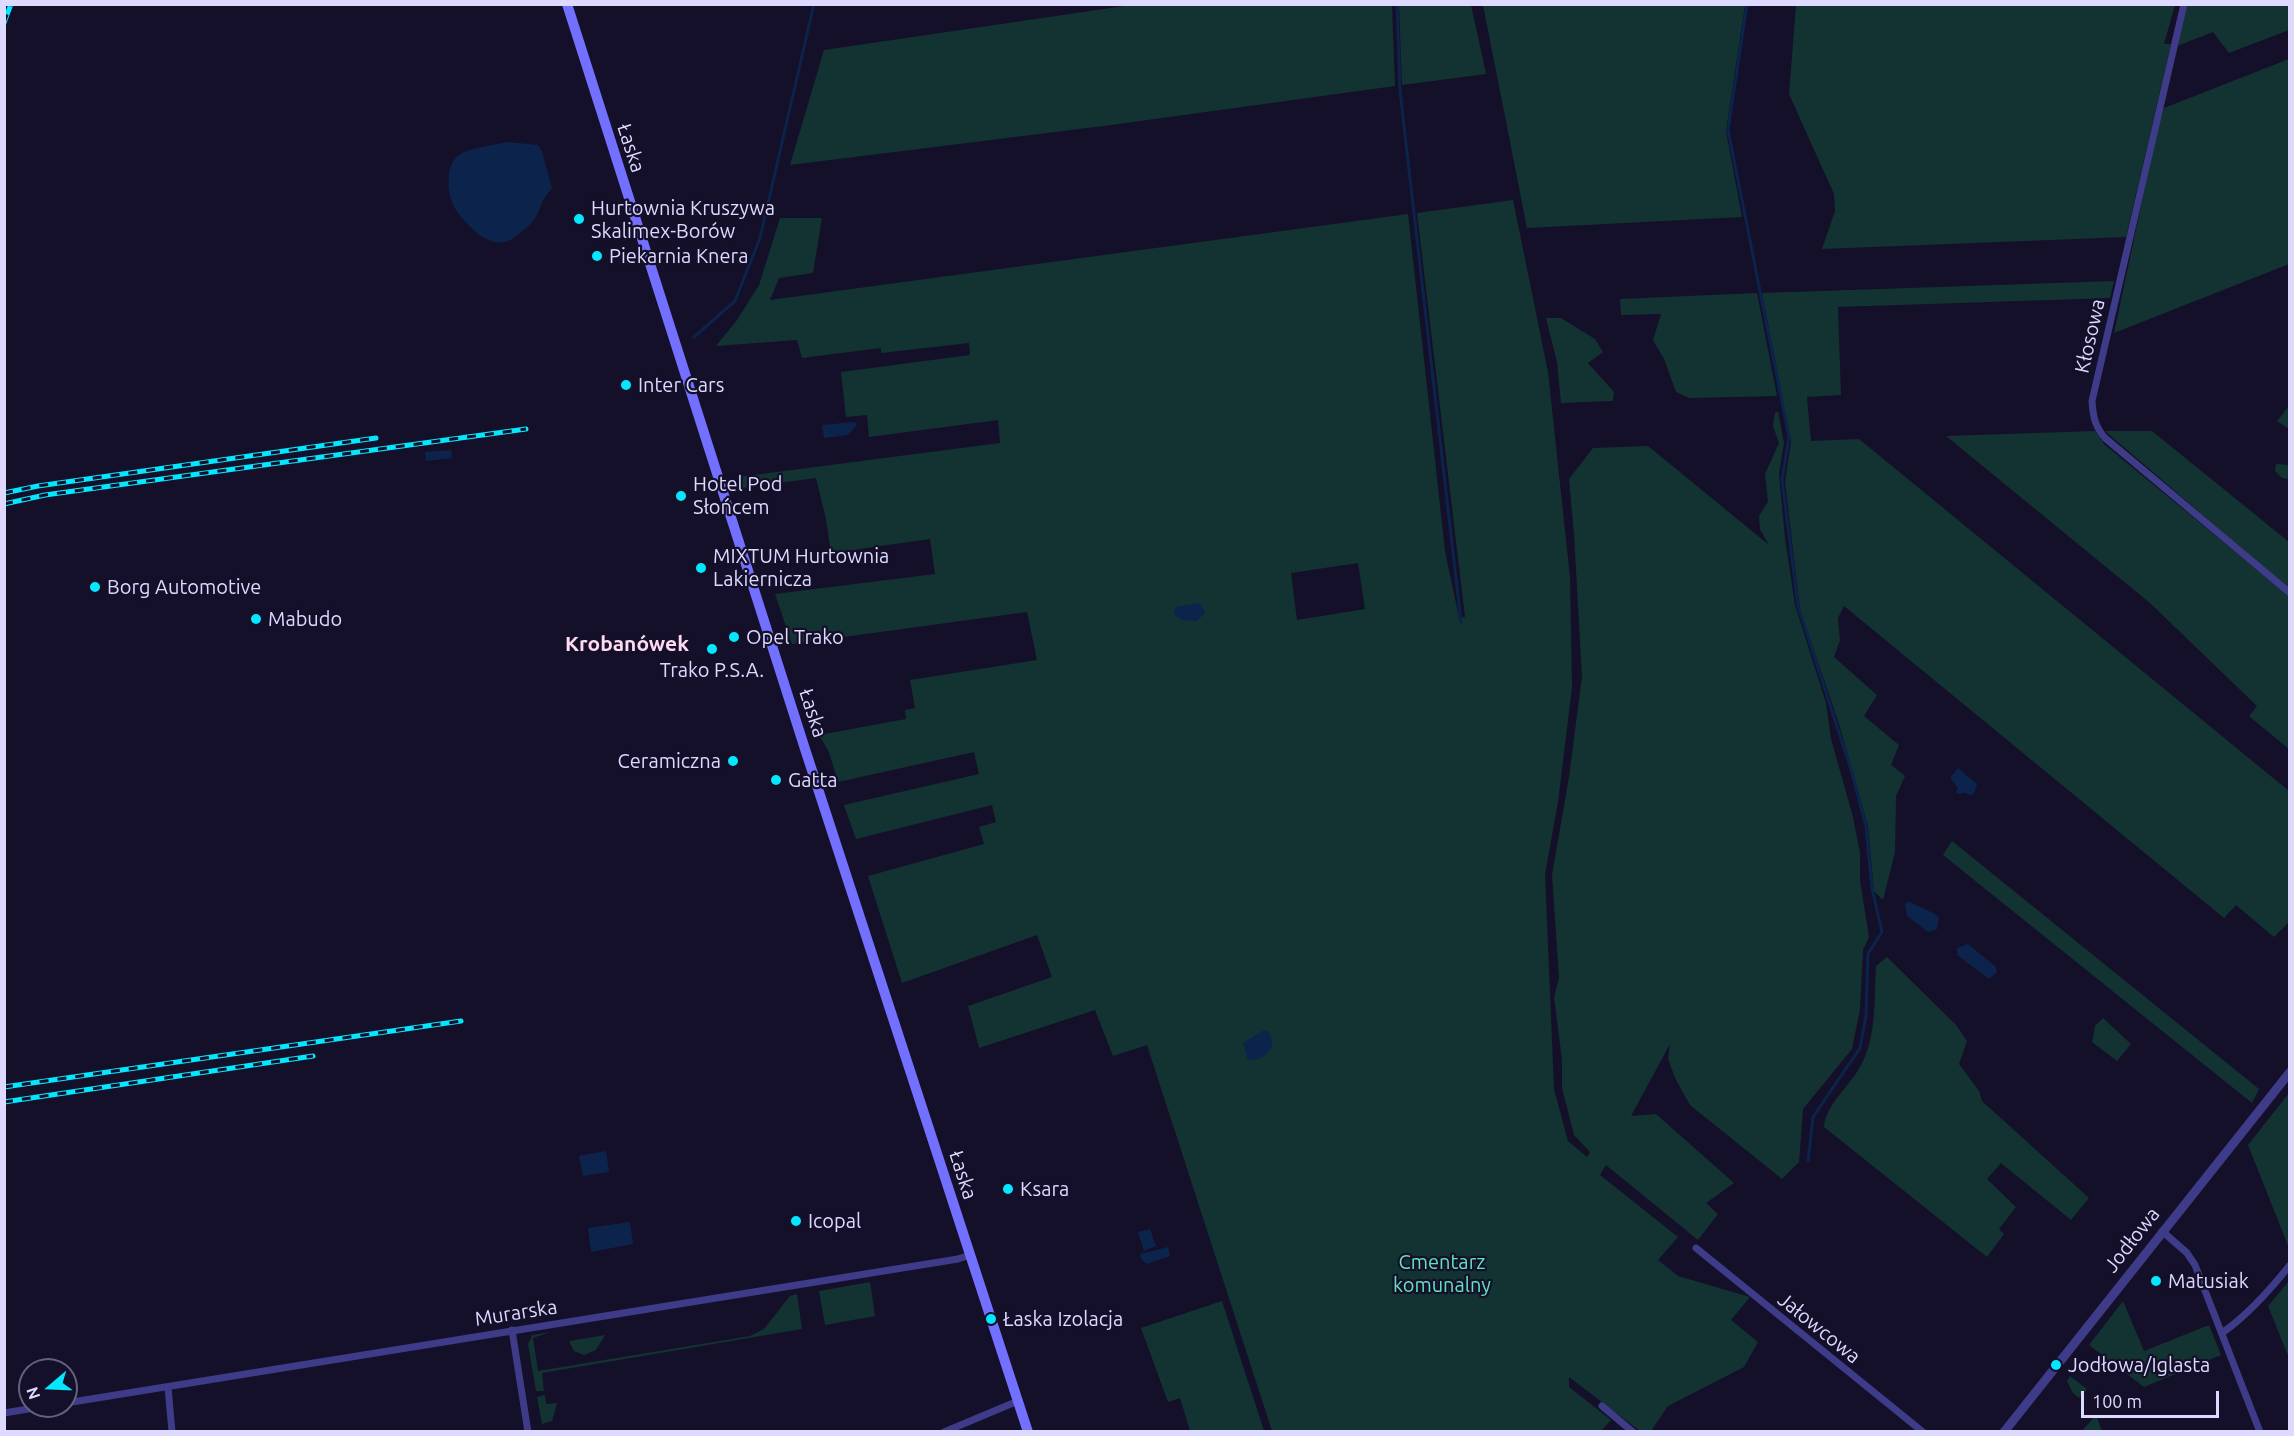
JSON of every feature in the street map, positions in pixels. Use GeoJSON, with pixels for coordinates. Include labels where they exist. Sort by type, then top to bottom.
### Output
{"type":"FeatureCollection","features":[{"type":"Feature","properties":{"kind":"main road","name":"Łaska"},"geometry":{"type":"LineString","coordinates":[[567,4],[1028,1431]]}},
{"type":"Feature","properties":{"kind":"street","name":"Kłosowa"},"geometry":{"type":"LineString","coordinates":[[2184,4],[2092,401],[2092,413],[2098,430],[2105,438],[2289,593]]}},
{"type":"Feature","properties":{"kind":"street","name":"Jodłowa"},"geometry":{"type":"LineString","coordinates":[[2004,1431],[2289,1072]]}},
{"type":"Feature","properties":{"kind":"street"},"geometry":{"type":"LineString","coordinates":[[2162,1231],[2187,1253],[2195,1265],[2260,1431]]}},
{"type":"Feature","properties":{"kind":"street","name":"Jałowcowa"},"geometry":{"type":"LineString","coordinates":[[1696,1248],[1923,1431]]}},
{"type":"Feature","properties":{"kind":"street","name":"Murarska"},"geometry":{"type":"LineString","coordinates":[[78,1401],[820,1282],[958,1259],[970,1255]]}},
{"type":"Feature","properties":{"kind":"street"},"geometry":{"type":"LineString","coordinates":[[2222,1333],[2274,1286],[2289,1265]]}},
{"type":"Feature","properties":{"kind":"street"},"geometry":{"type":"LineString","coordinates":[[512,1330],[528,1431]]}},
{"type":"Feature","properties":{"kind":"street"},"geometry":{"type":"LineString","coordinates":[[168,1387],[172,1431]]}},
{"type":"Feature","properties":{"kind":"street"},"geometry":{"type":"LineString","coordinates":[[944,1431],[1018,1401]]}},
{"type":"Feature","properties":{"kind":"street"},"geometry":{"type":"LineString","coordinates":[[1602,1406],[1633,1431]]}},
{"type":"Feature","properties":{"kind":"green space"},"geometry":{"type":"Polygon","coordinates":[[[1138,4],[1392,5],[1395,86],[1111,125],[790,165],[824,50],[1138,4]]]}},
{"type":"Feature","properties":{"kind":"green space"},"geometry":{"type":"Polygon","coordinates":[[[1399,5],[1471,5],[1486,74],[1402,85],[1399,5]]]}},
{"type":"Feature","properties":{"kind":"green space"},"geometry":{"type":"Polygon","coordinates":[[[1483,5],[1745,5],[1726,131],[1742,217],[1527,228],[1483,5]]]}},
{"type":"Feature","properties":{"kind":"green space"},"geometry":{"type":"Polygon","coordinates":[[[1796,5],[2175,5],[2164,44],[2171,44],[2126,237],[1822,249],[1835,211],[1834,194],[1789,94],[1796,5]]]}},
{"type":"Feature","properties":{"kind":"green space"},"geometry":{"type":"Polygon","coordinates":[[[2186,5],[2289,5],[2289,30],[2229,53],[2213,32],[2177,46],[2186,5]]]}},
{"type":"Feature","properties":{"kind":"green space"},"geometry":{"type":"Polygon","coordinates":[[[2289,59],[2289,264],[2114,333],[2160,117],[2164,108],[2289,59]]]}},
{"type":"Feature","properties":{"kind":"green space","name":"Cmentarz komunalny"},"geometry":{"type":"Polygon","coordinates":[[[1513,200],[1548,372],[1570,577],[1572,687],[1558,802],[1545,874],[1554,1089],[1568,1141],[1587,1157],[1590,1152],[1574,1135],[1562,1088],[1562,1060],[1554,997],[1559,978],[1552,875],[1569,777],[1582,677],[1569,479],[1593,448],[1648,446],[1769,545],[1760,529],[1759,516],[1768,502],[1765,474],[1779,443],[1773,426],[1775,413],[1778,411],[1784,443],[1779,474],[1785,538],[1795,605],[1826,703],[1831,739],[1853,817],[1860,853],[1860,881],[1869,937],[1863,950],[1860,1009],[1852,1049],[1803,1109],[1799,1162],[1782,1179],[1690,1105],[1676,1080],[1668,1059],[1670,1044],[1631,1116],[1656,1114],[1734,1183],[1706,1203],[1718,1214],[1698,1240],[1606,1165],[1600,1175],[1678,1237],[1658,1260],[1678,1276],[1750,1297],[1731,1320],[1758,1342],[1744,1367],[1668,1406],[1651,1431],[1640,1431],[1569,1377],[1569,1387],[1611,1420],[1601,1431],[1272,1431],[1147,1045],[1113,1056],[1095,1010],[979,1048],[968,1006],[1052,977],[1037,935],[902,983],[868,876],[984,844],[979,827],[996,822],[992,805],[856,839],[844,805],[979,774],[974,752],[838,782],[829,752],[819,735],[906,719],[905,710],[915,708],[910,680],[1037,660],[1027,612],[792,644],[775,594],[935,574],[930,539],[831,553],[816,478],[741,488],[738,477],[1000,443],[998,420],[869,437],[867,415],[846,417],[841,372],[970,355],[969,343],[881,353],[881,348],[802,358],[797,340],[716,346],[737,320],[759,285],[780,218],[822,218],[813,273],[779,278],[770,300],[1408,214],[1445,551],[1459,618],[1465,617],[1417,213],[1513,200]],[[1358,563],[1291,573],[1297,620],[1365,609],[1358,563]]]}},
{"type":"Feature","properties":{"kind":"green space"},"geometry":{"type":"Polygon","coordinates":[[[2114,281],[2110,298],[1838,307],[1841,395],[1807,397],[1811,441],[1859,439],[2289,791],[2289,922],[2274,937],[2236,905],[2224,918],[1844,606],[1838,618],[1840,640],[1834,657],[1877,695],[1864,716],[1899,745],[1891,765],[1905,776],[1896,796],[1895,852],[1883,900],[1874,891],[1868,826],[1839,724],[1800,609],[1785,482],[1791,442],[1762,293],[2114,281]]]}},
{"type":"Feature","properties":{"kind":"green space"},"geometry":{"type":"Polygon","coordinates":[[[1757,293],[1777,396],[1689,398],[1676,392],[1664,359],[1653,340],[1661,314],[1621,315],[1620,299],[1757,293]]]}},
{"type":"Feature","properties":{"kind":"green space"},"geometry":{"type":"Polygon","coordinates":[[[1546,318],[1561,318],[1595,339],[1603,352],[1588,363],[1614,392],[1613,401],[1561,403],[1557,362],[1546,318]]]}},
{"type":"Feature","properties":{"kind":"green space"},"geometry":{"type":"Polygon","coordinates":[[[2289,406],[2289,429],[2277,421],[2289,406]]]}},
{"type":"Feature","properties":{"kind":"green space"},"geometry":{"type":"Polygon","coordinates":[[[2095,431],[2105,445],[2289,596],[2289,749],[2249,716],[2257,706],[2150,603],[1946,436],[2095,431]]]}},
{"type":"Feature","properties":{"kind":"green space"},"geometry":{"type":"Polygon","coordinates":[[[2105,431],[2152,431],[2289,542],[2289,589],[2105,431]]]}},
{"type":"Feature","properties":{"kind":"green space"},"geometry":{"type":"Polygon","coordinates":[[[2276,464],[2289,465],[2289,479],[2282,478],[2275,471],[2276,464]]]}},
{"type":"Feature","properties":{"kind":"green space"},"geometry":{"type":"Polygon","coordinates":[[[1952,841],[2259,1089],[2252,1103],[1943,855],[1952,841]]]}},
{"type":"Feature","properties":{"kind":"green space"},"geometry":{"type":"Polygon","coordinates":[[[1887,957],[1956,1025],[1967,1041],[1959,1064],[1979,1091],[1982,1101],[2089,1198],[2071,1220],[2001,1163],[1987,1179],[2016,1207],[1999,1229],[2004,1234],[1987,1257],[1824,1127],[1829,1111],[1860,1067],[1865,1055],[1874,1018],[1876,966],[1887,957]]]}},
{"type":"Feature","properties":{"kind":"green space"},"geometry":{"type":"Polygon","coordinates":[[[2103,1018],[2131,1044],[2117,1061],[2092,1042],[2095,1026],[2103,1018]]]}},
{"type":"Feature","properties":{"kind":"green space"},"geometry":{"type":"Polygon","coordinates":[[[2289,1093],[2289,1248],[2248,1145],[2289,1093]]]}},
{"type":"Feature","properties":{"kind":"green space"},"geometry":{"type":"Polygon","coordinates":[[[2289,1281],[2289,1358],[2268,1306],[2289,1281]]]}},
{"type":"Feature","properties":{"kind":"green space"},"geometry":{"type":"Polygon","coordinates":[[[870,1282],[875,1316],[825,1325],[819,1291],[870,1282]]]}},
{"type":"Feature","properties":{"kind":"green space"},"geometry":{"type":"Polygon","coordinates":[[[797,1294],[802,1329],[542,1373],[544,1391],[536,1391],[528,1344],[532,1335],[550,1332],[533,1338],[538,1371],[750,1336],[764,1329],[790,1296],[797,1294]]]}},
{"type":"Feature","properties":{"kind":"green space"},"geometry":{"type":"Polygon","coordinates":[[[1222,1301],[1264,1431],[1190,1431],[1180,1398],[1168,1402],[1141,1328],[1222,1301]]]}},
{"type":"Feature","properties":{"kind":"green space"},"geometry":{"type":"Polygon","coordinates":[[[2123,1301],[2144,1351],[2209,1325],[2221,1355],[2144,1387],[2089,1345],[2123,1301]]]}},
{"type":"Feature","properties":{"kind":"green space"},"geometry":{"type":"Polygon","coordinates":[[[605,1335],[596,1350],[584,1355],[574,1351],[569,1341],[605,1335]]]}},
{"type":"Feature","properties":{"kind":"green space"},"geometry":{"type":"Polygon","coordinates":[[[2070,1376],[2087,1389],[2079,1398],[2073,1393],[2067,1381],[2070,1376]]]}},
{"type":"Feature","properties":{"kind":"green space"},"geometry":{"type":"Polygon","coordinates":[[[545,1395],[546,1404],[557,1403],[552,1421],[542,1424],[537,1397],[545,1395]]]}},
{"type":"Feature","properties":{"kind":"green space"},"geometry":{"type":"Polygon","coordinates":[[[2096,1415],[2102,1431],[2082,1431],[2096,1415]]]}},
{"type":"Feature","properties":{"kind":"water"},"geometry":{"type":"Polygon","coordinates":[[[507,142],[538,145],[542,151],[552,189],[531,224],[512,239],[501,243],[486,239],[466,222],[453,204],[448,181],[451,166],[459,155],[507,142]]]}},
{"type":"Feature","properties":{"kind":"water"},"geometry":{"type":"Polygon","coordinates":[[[855,422],[857,425],[848,435],[824,438],[822,425],[855,422]]]}},
{"type":"Feature","properties":{"kind":"water"},"geometry":{"type":"Polygon","coordinates":[[[451,450],[452,458],[426,461],[425,452],[451,450]]]}},
{"type":"Feature","properties":{"kind":"water"},"geometry":{"type":"Polygon","coordinates":[[[1201,604],[1205,613],[1197,621],[1182,620],[1174,614],[1176,607],[1201,604]]]}},
{"type":"Feature","properties":{"kind":"water"},"geometry":{"type":"Polygon","coordinates":[[[1958,768],[1977,784],[1974,794],[1956,792],[1958,788],[1950,778],[1958,768]]]}},
{"type":"Feature","properties":{"kind":"water"},"geometry":{"type":"Polygon","coordinates":[[[1908,901],[1935,914],[1939,918],[1937,929],[1928,932],[1907,916],[1905,905],[1908,901]]]}},
{"type":"Feature","properties":{"kind":"water"},"geometry":{"type":"Polygon","coordinates":[[[1968,944],[1996,967],[1997,972],[1989,979],[1957,955],[1957,948],[1968,944]]]}},
{"type":"Feature","properties":{"kind":"water"},"geometry":{"type":"Polygon","coordinates":[[[1264,1030],[1268,1031],[1271,1037],[1271,1047],[1266,1055],[1250,1061],[1243,1043],[1264,1030]]]}},
{"type":"Feature","properties":{"kind":"water"},"geometry":{"type":"Polygon","coordinates":[[[606,1151],[609,1172],[583,1176],[579,1156],[606,1151]]]}},
{"type":"Feature","properties":{"kind":"water"},"geometry":{"type":"Polygon","coordinates":[[[630,1222],[633,1244],[591,1252],[588,1228],[630,1222]]]}},
{"type":"Feature","properties":{"kind":"water"},"geometry":{"type":"Polygon","coordinates":[[[1150,1229],[1156,1246],[1144,1251],[1138,1232],[1150,1229]]]}},
{"type":"Feature","properties":{"kind":"water"},"geometry":{"type":"Polygon","coordinates":[[[1168,1247],[1170,1256],[1147,1264],[1141,1259],[1140,1254],[1168,1247]]]}},
{"type":"Feature","properties":{"kind":"waterway"},"geometry":{"type":"LineString","coordinates":[[694,337],[735,301],[760,238],[814,4]]}},
{"type":"Feature","properties":{"kind":"waterway"},"geometry":{"type":"LineString","coordinates":[[1397,4],[1400,91],[1461,622]]}},
{"type":"Feature","properties":{"kind":"waterway"},"geometry":{"type":"LineString","coordinates":[[1747,4],[1728,130],[1789,437],[1782,480],[1798,606],[1852,773],[1866,826],[1872,888],[1882,932],[1868,954],[1866,1016],[1860,1048],[1813,1117],[1808,1161]]}},
{"type":"Feature","properties":{"kind":"railway"},"geometry":{"type":"LineString","coordinates":[[4,23],[11,4]]}},
{"type":"Feature","properties":{"kind":"railway"},"geometry":{"type":"LineString","coordinates":[[4,504],[45,495],[526,429]]}},
{"type":"Feature","properties":{"kind":"railway"},"geometry":{"type":"LineString","coordinates":[[4,493],[38,486],[376,438]]}},
{"type":"Feature","properties":{"kind":"railway"},"geometry":{"type":"LineString","coordinates":[[4,1087],[461,1021]]}},
{"type":"Feature","properties":{"kind":"railway"},"geometry":{"type":"LineString","coordinates":[[4,1102],[313,1056]]}},
{"type":"Feature","properties":{"kind":"place","name":"Hurtownia Kruszywa Skalimex-Borów"},"geometry":{"type":"Point","coordinates":[579,219]}},
{"type":"Feature","properties":{"kind":"place","name":"Piekarnia Knera"},"geometry":{"type":"Point","coordinates":[597,256]}},
{"type":"Feature","properties":{"kind":"place","name":"Inter Cars"},"geometry":{"type":"Point","coordinates":[626,385]}},
{"type":"Feature","properties":{"kind":"place","name":"Hotel Pod Słońcem"},"geometry":{"type":"Point","coordinates":[681,496]}},
{"type":"Feature","properties":{"kind":"place","name":"MIXTUM Hurtownia Lakiernicza"},"geometry":{"type":"Point","coordinates":[701,568]}},
{"type":"Feature","properties":{"kind":"place","name":"Borg Automotive"},"geometry":{"type":"Point","coordinates":[95,587]}},
{"type":"Feature","properties":{"kind":"place","name":"Mabudo"},"geometry":{"type":"Point","coordinates":[256,619]}},
{"type":"Feature","properties":{"kind":"place","name":"Opel Trako"},"geometry":{"type":"Point","coordinates":[734,637]}},
{"type":"Feature","properties":{"kind":"place","name":"Trako P.S.A."},"geometry":{"type":"Point","coordinates":[712,649]}},
{"type":"Feature","properties":{"kind":"place","name":"Ceramiczna"},"geometry":{"type":"Point","coordinates":[733,761]}},
{"type":"Feature","properties":{"kind":"place","name":"Gatta"},"geometry":{"type":"Point","coordinates":[776,780]}},
{"type":"Feature","properties":{"kind":"place","name":"Ksara"},"geometry":{"type":"Point","coordinates":[1008,1189]}},
{"type":"Feature","properties":{"kind":"place","name":"Icopal"},"geometry":{"type":"Point","coordinates":[796,1221]}},
{"type":"Feature","properties":{"kind":"place","name":"Matusiak"},"geometry":{"type":"Point","coordinates":[2156,1281]}},
{"type":"Feature","properties":{"kind":"place","name":"Łaska Izolacja"},"geometry":{"type":"Point","coordinates":[991,1319]}},
{"type":"Feature","properties":{"kind":"place","name":"Jodłowa/Iglasta"},"geometry":{"type":"Point","coordinates":[2056,1365]}},
{"type":"Feature","properties":{"kind":"district","name":"Krobanówek"},"geometry":{"type":"Point","coordinates":[627,644]}}]}
